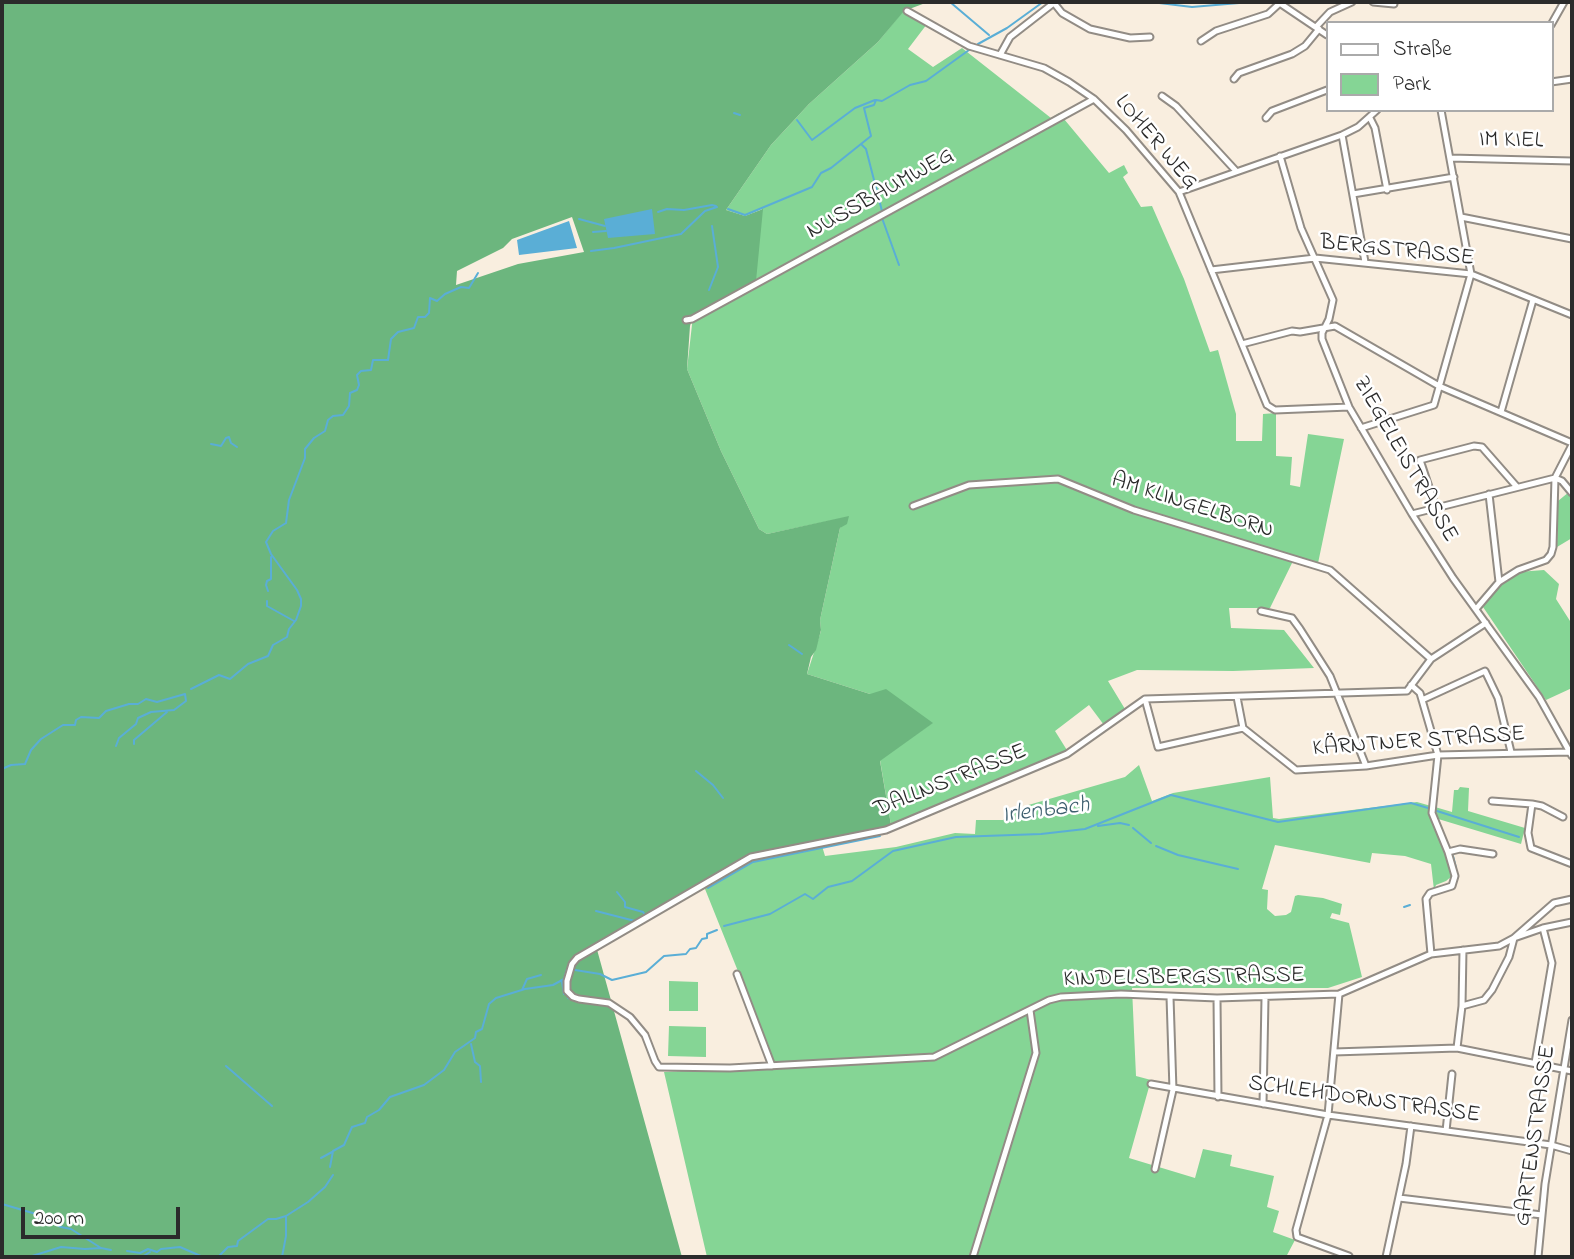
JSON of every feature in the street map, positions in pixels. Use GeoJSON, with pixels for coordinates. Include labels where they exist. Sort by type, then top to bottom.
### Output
{"type":"FeatureCollection","features":[{"type":"Feature","properties":{"kind":"street"},"geometry":{"type":"LineString","coordinates":[[1000,55],[1010,37],[1054,2],[1062,13],[1090,29],[1130,38],[1150,37]]}},
{"type":"Feature","properties":{"kind":"street"},"geometry":{"type":"LineString","coordinates":[[1201,41],[1216,32],[1268,14],[1279,2],[1326,33]]}},
{"type":"Feature","properties":{"kind":"street"},"geometry":{"type":"LineString","coordinates":[[1234,79],[1239,74],[1292,54],[1305,46],[1330,12],[1352,2]]}},
{"type":"Feature","properties":{"kind":"street"},"geometry":{"type":"LineString","coordinates":[[1373,2],[1394,4]]}},
{"type":"Feature","properties":{"kind":"street"},"geometry":{"type":"LineString","coordinates":[[1553,21],[1564,2]]}},
{"type":"Feature","properties":{"kind":"street","name":"LOHER WEG"},"geometry":{"type":"LineString","coordinates":[[907,11],[969,46],[1044,68],[1094,99],[1126,130],[1180,192],[1271,408],[1349,408]]}},
{"type":"Feature","properties":{"kind":"street"},"geometry":{"type":"LineString","coordinates":[[1553,82],[1572,79]]}},
{"type":"Feature","properties":{"kind":"street"},"geometry":{"type":"LineString","coordinates":[[1266,118],[1272,111],[1326,90]]}},
{"type":"Feature","properties":{"kind":"street"},"geometry":{"type":"LineString","coordinates":[[1162,96],[1176,106],[1237,171]]}},
{"type":"Feature","properties":{"kind":"street","name":"NUSSBAUMWEG"},"geometry":{"type":"LineString","coordinates":[[686,320],[1094,99]]}},
{"type":"Feature","properties":{"kind":"street"},"geometry":{"type":"LineString","coordinates":[[1180,192],[1342,135],[1375,112]]}},
{"type":"Feature","properties":{"kind":"street"},"geometry":{"type":"LineString","coordinates":[[1361,428],[1434,405],[1471,274],[1441,112]]}},
{"type":"Feature","properties":{"kind":"street"},"geometry":{"type":"LineString","coordinates":[[1370,118],[1375,128],[1387,190]]}},
{"type":"Feature","properties":{"kind":"street"},"geometry":{"type":"LineString","coordinates":[[1342,135],[1365,262]]}},
{"type":"Feature","properties":{"kind":"street","name":"ZIEGELEISTRASSE"},"geometry":{"type":"LineString","coordinates":[[1280,156],[1297,216],[1333,300],[1322,339],[1349,408],[1412,514],[1539,697],[1570,754]]}},
{"type":"Feature","properties":{"kind":"street","name":"IM KIEL"},"geometry":{"type":"LineString","coordinates":[[1450,158],[1572,161]]}},
{"type":"Feature","properties":{"kind":"street"},"geometry":{"type":"LineString","coordinates":[[1353,194],[1454,177]]}},
{"type":"Feature","properties":{"kind":"street"},"geometry":{"type":"LineString","coordinates":[[1461,217],[1572,239]]}},
{"type":"Feature","properties":{"kind":"street","name":"BERGSTRASSE"},"geometry":{"type":"LineString","coordinates":[[1212,270],[1315,258],[1471,274],[1572,315]]}},
{"type":"Feature","properties":{"kind":"street"},"geometry":{"type":"LineString","coordinates":[[1501,412],[1533,300]]}},
{"type":"Feature","properties":{"kind":"street"},"geometry":{"type":"LineString","coordinates":[[1242,344],[1292,331],[1335,326],[1439,386],[1572,444],[1555,478],[1551,554],[1546,560],[1518,570],[1499,582],[1476,609]]}},
{"type":"Feature","properties":{"kind":"street"},"geometry":{"type":"LineString","coordinates":[[1436,508],[1420,460],[1474,446],[1482,447],[1517,488]]}},
{"type":"Feature","properties":{"kind":"street"},"geometry":{"type":"LineString","coordinates":[[1412,514],[1555,478],[1562,481],[1572,492]]}},
{"type":"Feature","properties":{"kind":"street","name":"AM KLINGELBORN"},"geometry":{"type":"LineString","coordinates":[[914,506],[969,485],[1058,479],[1134,510],[1330,570],[1431,659]]}},
{"type":"Feature","properties":{"kind":"street"},"geometry":{"type":"LineString","coordinates":[[1489,494],[1499,582]]}},
{"type":"Feature","properties":{"kind":"street"},"geometry":{"type":"LineString","coordinates":[[1261,611],[1292,618],[1338,693],[1366,766]]}},
{"type":"Feature","properties":{"kind":"street"},"geometry":{"type":"LineString","coordinates":[[1237,696],[1243,728],[1158,747],[1145,699],[1237,696],[1407,691],[1431,659],[1486,623]]}},
{"type":"Feature","properties":{"kind":"street"},"geometry":{"type":"LineString","coordinates":[[1422,700],[1485,671],[1498,698],[1511,752]]}},
{"type":"Feature","properties":{"kind":"street"},"geometry":{"type":"LineString","coordinates":[[1411,685],[1420,693],[1438,755],[1432,813],[1448,852],[1454,882],[1452,886],[1430,893],[1426,899],[1431,954]]}},
{"type":"Feature","properties":{"kind":"street","name":"DALLNSTRASSE"},"geometry":{"type":"LineString","coordinates":[[659,1067],[654,1061],[645,1035],[629,1015],[609,1003],[569,995],[567,981],[572,964],[577,958],[751,857],[886,830],[1067,754],[1145,699]]}},
{"type":"Feature","properties":{"kind":"street","name":"KÄRNTNER STRASSE"},"geometry":{"type":"LineString","coordinates":[[1243,728],[1296,770],[1366,766],[1438,755],[1511,752],[1570,754]]}},
{"type":"Feature","properties":{"kind":"street"},"geometry":{"type":"LineString","coordinates":[[1492,801],[1542,806],[1563,817]]}},
{"type":"Feature","properties":{"kind":"street"},"geometry":{"type":"LineString","coordinates":[[1532,804],[1528,833],[1531,848],[1572,864]]}},
{"type":"Feature","properties":{"kind":"street"},"geometry":{"type":"LineString","coordinates":[[1448,852],[1460,849],[1493,854]]}},
{"type":"Feature","properties":{"kind":"street","name":"KINDELSBERGSTRASSE"},"geometry":{"type":"LineString","coordinates":[[659,1067],[730,1068],[934,1057],[1061,997],[1121,994],[1217,999],[1339,994],[1431,954],[1499,946],[1514,938],[1554,902],[1572,899]]}},
{"type":"Feature","properties":{"kind":"street"},"geometry":{"type":"LineString","coordinates":[[1462,1006],[1484,1000],[1492,990],[1509,957],[1514,938],[1572,922]]}},
{"type":"Feature","properties":{"kind":"street"},"geometry":{"type":"LineString","coordinates":[[1535,1063],[1552,963],[1543,928]]}},
{"type":"Feature","properties":{"kind":"street"},"geometry":{"type":"LineString","coordinates":[[1457,1048],[1462,1006],[1463,950]]}},
{"type":"Feature","properties":{"kind":"street"},"geometry":{"type":"LineString","coordinates":[[737,974],[772,1066]]}},
{"type":"Feature","properties":{"kind":"street"},"geometry":{"type":"LineString","coordinates":[[1339,994],[1328,1115],[1296,1230],[1297,1237],[1349,1256]]}},
{"type":"Feature","properties":{"kind":"street"},"geometry":{"type":"LineString","coordinates":[[1155,1169],[1172,1090],[1170,997]]}},
{"type":"Feature","properties":{"kind":"street"},"geometry":{"type":"LineString","coordinates":[[1263,1104],[1265,998]]}},
{"type":"Feature","properties":{"kind":"street"},"geometry":{"type":"LineString","coordinates":[[1217,999],[1218,1097]]}},
{"type":"Feature","properties":{"kind":"street"},"geometry":{"type":"LineString","coordinates":[[974,1257],[1035,1053],[1030,1010]]}},
{"type":"Feature","properties":{"kind":"street","name":"GARTENSTRASSE"},"geometry":{"type":"LineString","coordinates":[[1538,1257],[1572,1020]]}},
{"type":"Feature","properties":{"kind":"street"},"geometry":{"type":"LineString","coordinates":[[1334,1052],[1457,1048],[1572,1071]]}},
{"type":"Feature","properties":{"kind":"street"},"geometry":{"type":"LineString","coordinates":[[1446,1131],[1452,1074]]}},
{"type":"Feature","properties":{"kind":"street","name":"SCHLEHDORNSTRASSE"},"geometry":{"type":"LineString","coordinates":[[1151,1084],[1172,1090],[1328,1115],[1552,1145],[1572,1151]]}},
{"type":"Feature","properties":{"kind":"street"},"geometry":{"type":"LineString","coordinates":[[1386,1257],[1411,1126]]}},
{"type":"Feature","properties":{"kind":"street"},"geometry":{"type":"LineString","coordinates":[[1399,1198],[1542,1215]]}},
{"type":"Feature","properties":{"kind":"green space"},"geometry":{"type":"Polygon","coordinates":[[[2,2],[928,2],[904,11],[878,42],[809,104],[771,145],[726,210],[745,216],[763,209],[756,281],[693,316],[690,326],[687,369],[721,451],[759,529],[767,534],[849,516],[847,524],[840,528],[820,620],[821,630],[807,674],[870,694],[886,689],[933,723],[880,761],[891,825],[822,846],[749,857],[596,946],[682,1257],[2,1257],[2,2]],[[572,217],[512,239],[503,248],[457,271],[456,285],[518,264],[584,252],[572,217]]]}},
{"type":"Feature","properties":{"kind":"green space"},"geometry":{"type":"Polygon","coordinates":[[[904,10],[927,24],[908,49],[933,67],[962,48],[1051,118],[1059,113],[1109,173],[1124,165],[1128,173],[1123,177],[1141,207],[1152,206],[1184,279],[1210,352],[1218,350],[1236,414],[1236,441],[1262,441],[1263,414],[1276,413],[1276,456],[1292,457],[1290,485],[1300,487],[1308,434],[1344,439],[1317,568],[1293,561],[1270,608],[1229,608],[1231,628],[1284,630],[1314,668],[1137,670],[1108,681],[1128,714],[1107,729],[1089,705],[1055,731],[1070,755],[888,833],[891,825],[880,760],[932,723],[870,694],[807,674],[821,631],[820,620],[840,528],[848,517],[767,534],[759,529],[721,451],[687,369],[693,316],[762,209],[745,216],[726,210],[771,145],[809,104],[878,42],[904,10]]]}},
{"type":"Feature","properties":{"kind":"green space"},"geometry":{"type":"Polygon","coordinates":[[[1569,492],[1572,496],[1572,538],[1557,547],[1558,501],[1569,492]]]}},
{"type":"Feature","properties":{"kind":"green space"},"geometry":{"type":"Polygon","coordinates":[[[1544,570],[1559,584],[1556,599],[1572,621],[1572,688],[1546,700],[1483,607],[1501,583],[1518,572],[1544,570]]]}},
{"type":"Feature","properties":{"kind":"green space"},"geometry":{"type":"Polygon","coordinates":[[[1139,765],[1152,801],[1173,793],[1270,777],[1273,818],[1279,819],[1417,802],[1431,806],[1430,817],[1448,855],[1452,876],[1436,885],[1434,890],[1431,864],[1405,856],[1372,853],[1370,863],[1275,845],[1262,889],[1268,890],[1267,909],[1275,916],[1286,915],[1291,912],[1295,896],[1298,895],[1342,904],[1340,915],[1332,913],[1330,918],[1349,923],[1362,977],[1328,988],[1132,988],[1136,1076],[1151,1080],[1129,1158],[1195,1178],[1203,1149],[1232,1155],[1230,1166],[1274,1176],[1267,1207],[1279,1211],[1273,1232],[1295,1240],[1286,1257],[707,1257],[664,1072],[776,1066],[703,884],[749,857],[822,846],[825,856],[896,847],[955,833],[975,834],[976,820],[1003,820],[1025,806],[1125,777],[1139,765]]]}},
{"type":"Feature","properties":{"kind":"green space"},"geometry":{"type":"Polygon","coordinates":[[[1460,787],[1469,788],[1468,811],[1525,828],[1521,844],[1435,818],[1435,807],[1452,812],[1454,790],[1460,787]]]}},
{"type":"Feature","properties":{"kind":"green space"},"geometry":{"type":"Polygon","coordinates":[[[669,981],[698,982],[698,1011],[669,1011],[669,981]]]}},
{"type":"Feature","properties":{"kind":"green space"},"geometry":{"type":"Polygon","coordinates":[[[669,1026],[706,1027],[706,1057],[668,1056],[669,1026]]]}},
{"type":"Feature","properties":{"kind":"water"},"geometry":{"type":"Polygon","coordinates":[[[652,209],[655,234],[608,238],[604,219],[652,209]]]}},
{"type":"Feature","properties":{"kind":"water"},"geometry":{"type":"Polygon","coordinates":[[[569,221],[577,248],[519,255],[517,240],[569,221]]]}},
{"type":"Feature","properties":{"kind":"waterway"},"geometry":{"type":"LineString","coordinates":[[950,2],[989,35]]}},
{"type":"Feature","properties":{"kind":"waterway"},"geometry":{"type":"LineString","coordinates":[[978,44],[1007,28],[1043,2]]}},
{"type":"Feature","properties":{"kind":"waterway"},"geometry":{"type":"LineString","coordinates":[[1151,2],[1192,7],[1251,2]]}},
{"type":"Feature","properties":{"kind":"waterway"},"geometry":{"type":"LineString","coordinates":[[728,209],[745,215],[812,187],[821,173],[871,136],[864,108],[910,85],[926,81],[969,50]]}},
{"type":"Feature","properties":{"kind":"waterway"},"geometry":{"type":"LineString","coordinates":[[797,120],[812,140],[855,108],[875,100]]}},
{"type":"Feature","properties":{"kind":"waterway"},"geometry":{"type":"LineString","coordinates":[[734,113],[740,115]]}},
{"type":"Feature","properties":{"kind":"waterway"},"geometry":{"type":"LineString","coordinates":[[862,145],[866,149],[882,211]]}},
{"type":"Feature","properties":{"kind":"waterway"},"geometry":{"type":"LineString","coordinates":[[658,212],[716,206]]}},
{"type":"Feature","properties":{"kind":"waterway"},"geometry":{"type":"LineString","coordinates":[[591,251],[681,234],[705,211],[717,207]]}},
{"type":"Feature","properties":{"kind":"waterway"},"geometry":{"type":"LineString","coordinates":[[882,218],[899,265]]}},
{"type":"Feature","properties":{"kind":"waterway"},"geometry":{"type":"LineString","coordinates":[[579,219],[605,226]]}},
{"type":"Feature","properties":{"kind":"waterway"},"geometry":{"type":"LineString","coordinates":[[709,290],[718,267],[712,226]]}},
{"type":"Feature","properties":{"kind":"waterway"},"geometry":{"type":"LineString","coordinates":[[593,232],[606,231]]}},
{"type":"Feature","properties":{"kind":"waterway"},"geometry":{"type":"LineString","coordinates":[[191,689],[219,675],[230,679],[248,664],[268,656],[273,645],[287,637],[296,620],[301,599],[266,542],[273,531],[286,523],[289,500],[305,458],[305,449],[314,438],[325,431],[328,420],[333,416],[343,415],[349,406],[350,393],[357,390],[359,385],[357,375],[361,371],[371,370],[373,360],[388,360],[391,339],[398,332],[414,328],[418,317],[425,317],[429,313],[430,298],[437,301],[461,287],[469,288],[478,273]]}},
{"type":"Feature","properties":{"kind":"waterway"},"geometry":{"type":"LineString","coordinates":[[211,444],[221,446],[229,437],[231,443],[237,447]]}},
{"type":"Feature","properties":{"kind":"waterway"},"geometry":{"type":"LineString","coordinates":[[268,591],[266,585],[271,579],[271,557]]}},
{"type":"Feature","properties":{"kind":"waterway"},"geometry":{"type":"LineString","coordinates":[[267,601],[267,606],[294,621]]}},
{"type":"Feature","properties":{"kind":"waterway"},"geometry":{"type":"LineString","coordinates":[[789,645],[802,654]]}},
{"type":"Feature","properties":{"kind":"waterway"},"geometry":{"type":"LineString","coordinates":[[2,769],[25,764],[31,750],[41,739],[63,725],[75,725],[76,720],[81,717],[99,718],[106,711],[138,704],[146,699],[157,702],[185,694],[186,701],[174,710],[151,712],[138,718],[136,724],[119,738],[116,746]]}},
{"type":"Feature","properties":{"kind":"waterway"},"geometry":{"type":"LineString","coordinates":[[134,744],[134,740],[167,712]]}},
{"type":"Feature","properties":{"kind":"waterway"},"geometry":{"type":"LineString","coordinates":[[696,771],[713,785],[723,798]]}},
{"type":"Feature","properties":{"kind":"waterway","name":"Irlenbach"},"geometry":{"type":"LineString","coordinates":[[724,926],[770,914],[805,894],[813,899],[828,887],[852,881],[893,851],[956,837],[1041,834],[1085,829],[1171,795],[1278,822],[1411,803],[1428,808]]}},
{"type":"Feature","properties":{"kind":"waterway","name":"Irlenbach"},"geometry":{"type":"LineString","coordinates":[[1437,811],[1519,837]]}},
{"type":"Feature","properties":{"kind":"waterway"},"geometry":{"type":"LineString","coordinates":[[1098,826],[1120,823],[1129,825]]}},
{"type":"Feature","properties":{"kind":"waterway"},"geometry":{"type":"LineString","coordinates":[[1133,828],[1151,843]]}},
{"type":"Feature","properties":{"kind":"waterway"},"geometry":{"type":"LineString","coordinates":[[708,888],[753,862],[880,836]]}},
{"type":"Feature","properties":{"kind":"waterway"},"geometry":{"type":"LineString","coordinates":[[1156,846],[1178,855],[1238,869]]}},
{"type":"Feature","properties":{"kind":"waterway"},"geometry":{"type":"LineString","coordinates":[[1453,856],[1456,868]]}},
{"type":"Feature","properties":{"kind":"waterway"},"geometry":{"type":"LineString","coordinates":[[617,892],[625,902],[625,907],[643,912],[646,916]]}},
{"type":"Feature","properties":{"kind":"waterway"},"geometry":{"type":"LineString","coordinates":[[1404,907],[1410,905]]}},
{"type":"Feature","properties":{"kind":"waterway"},"geometry":{"type":"LineString","coordinates":[[596,911],[635,921]]}},
{"type":"Feature","properties":{"kind":"waterway","name":"Irlenbach"},"geometry":{"type":"LineString","coordinates":[[575,970],[600,974],[612,980],[646,972],[664,956],[686,954],[690,949],[696,948],[702,939],[707,938],[707,934],[717,930]]}},
{"type":"Feature","properties":{"kind":"waterway","name":"Irlenbach"},"geometry":{"type":"LineString","coordinates":[[330,1167],[333,1151],[344,1145],[352,1127],[365,1123],[367,1117],[379,1110],[390,1097],[424,1085],[444,1070],[455,1052],[475,1038],[476,1032],[482,1029],[489,1004],[496,998],[525,989],[553,985],[564,979],[567,969]]}},
{"type":"Feature","properties":{"kind":"waterway"},"geometry":{"type":"LineString","coordinates":[[522,990],[527,979],[541,975]]}},
{"type":"Feature","properties":{"kind":"waterway"},"geometry":{"type":"LineString","coordinates":[[562,982],[564,994]]}},
{"type":"Feature","properties":{"kind":"waterway"},"geometry":{"type":"LineString","coordinates":[[568,998],[583,1002]]}},
{"type":"Feature","properties":{"kind":"waterway"},"geometry":{"type":"LineString","coordinates":[[471,1044],[475,1062],[480,1066],[481,1082]]}},
{"type":"Feature","properties":{"kind":"waterway"},"geometry":{"type":"LineString","coordinates":[[226,1066],[272,1106]]}},
{"type":"Feature","properties":{"kind":"waterway"},"geometry":{"type":"LineString","coordinates":[[321,1158],[332,1152]]}},
{"type":"Feature","properties":{"kind":"waterway","name":"Irlenbach"},"geometry":{"type":"LineString","coordinates":[[218,1257],[228,1247],[237,1246],[238,1241],[268,1219],[286,1216],[308,1202],[325,1187],[333,1175]]}},
{"type":"Feature","properties":{"kind":"waterway"},"geometry":{"type":"LineString","coordinates":[[2,1204],[36,1214],[61,1227],[71,1229],[101,1248]]}},
{"type":"Feature","properties":{"kind":"waterway"},"geometry":{"type":"LineString","coordinates":[[282,1257],[286,1217]]}},
{"type":"Feature","properties":{"kind":"waterway","name":"Irlenbach"},"geometry":{"type":"LineString","coordinates":[[13,1257],[29,1257],[61,1247],[111,1250]]}},
{"type":"Feature","properties":{"kind":"waterway","name":"Irlenbach"},"geometry":{"type":"LineString","coordinates":[[127,1251],[140,1253],[148,1249],[157,1252],[180,1247],[203,1257]]}},
{"type":"Feature","properties":{"kind":"waterway"},"geometry":{"type":"LineString","coordinates":[[142,1257],[150,1252]]}}]}
